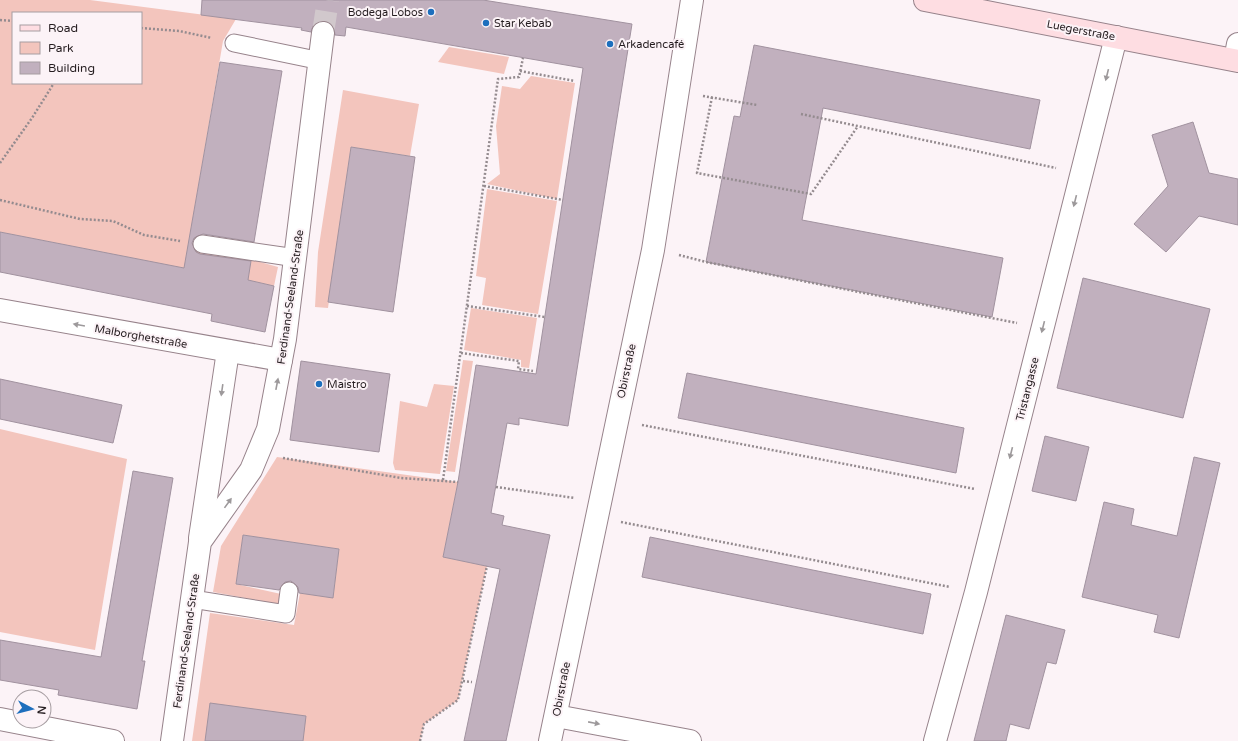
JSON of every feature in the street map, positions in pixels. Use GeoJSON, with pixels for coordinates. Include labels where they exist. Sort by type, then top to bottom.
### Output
{"type":"FeatureCollection","features":[{"type":"Feature","properties":{"kind":"street","name":"Obirstraße"},"geometry":{"type":"LineString","coordinates":[[550,741],[597,510],[653,250],[692,0]]}},
{"type":"Feature","properties":{"kind":"street","name":"Luegerstraße"},"geometry":{"type":"LineString","coordinates":[[924,0],[1116,37],[1237,55]]}},
{"type":"Feature","properties":{"kind":"street","name":"Ferdinand-Seeland-Straße"},"geometry":{"type":"LineString","coordinates":[[200,542],[251,470],[259,454],[268,429],[282,360],[324,33]]}},
{"type":"Feature","properties":{"kind":"street","name":"Tristangasse"},"geometry":{"type":"LineString","coordinates":[[935,741],[976,592],[1116,37]]}},
{"type":"Feature","properties":{"kind":"street","name":"Malborghetstraße"},"geometry":{"type":"LineString","coordinates":[[0,310],[282,360]]}},
{"type":"Feature","properties":{"kind":"street","name":"Ferdinand-Seeland-Straße"},"geometry":{"type":"LineString","coordinates":[[172,741],[228,351]]}},
{"type":"Feature","properties":{"kind":"street"},"geometry":{"type":"LineString","coordinates":[[556,716],[690,741]]}},
{"type":"Feature","properties":{"kind":"street"},"geometry":{"type":"LineString","coordinates":[[0,719],[113,741]]}},
{"type":"Feature","properties":{"kind":"lane"},"geometry":{"type":"LineString","coordinates":[[234,43],[321,61]]}},
{"type":"Feature","properties":{"kind":"lane"},"geometry":{"type":"LineString","coordinates":[[202,244],[296,258]]}},
{"type":"Feature","properties":{"kind":"lane"},"geometry":{"type":"LineString","coordinates":[[192,599],[286,614],[289,592]]}},
{"type":"Feature","properties":{"kind":"path"},"geometry":{"type":"LineString","coordinates":[[0,20],[12,21]]}},
{"type":"Feature","properties":{"kind":"path"},"geometry":{"type":"LineString","coordinates":[[142,28],[180,31],[234,43]]}},
{"type":"Feature","properties":{"kind":"path"},"geometry":{"type":"LineString","coordinates":[[443,480],[498,79],[519,77],[523,58]]}},
{"type":"Feature","properties":{"kind":"path"},"geometry":{"type":"LineString","coordinates":[[520,71],[575,81]]}},
{"type":"Feature","properties":{"kind":"path"},"geometry":{"type":"LineString","coordinates":[[0,162],[32,118],[53,84]]}},
{"type":"Feature","properties":{"kind":"path"},"geometry":{"type":"LineString","coordinates":[[677,91],[757,105]]}},
{"type":"Feature","properties":{"kind":"path"},"geometry":{"type":"LineString","coordinates":[[712,98],[697,173],[811,194],[858,126]]}},
{"type":"Feature","properties":{"kind":"path"},"geometry":{"type":"LineString","coordinates":[[801,114],[1082,173]]}},
{"type":"Feature","properties":{"kind":"path"},"geometry":{"type":"LineString","coordinates":[[484,186],[563,200]]}},
{"type":"Feature","properties":{"kind":"path"},"geometry":{"type":"LineString","coordinates":[[0,200],[80,219],[113,221],[144,235],[202,244]]}},
{"type":"Feature","properties":{"kind":"path"},"geometry":{"type":"LineString","coordinates":[[653,250],[706,262],[992,317],[1042,329]]}},
{"type":"Feature","properties":{"kind":"path"},"geometry":{"type":"LineString","coordinates":[[467,306],[545,318]]}},
{"type":"Feature","properties":{"kind":"path"},"geometry":{"type":"LineString","coordinates":[[461,353],[519,361],[518,369],[533,371]]}},
{"type":"Feature","properties":{"kind":"path"},"geometry":{"type":"LineString","coordinates":[[616,421],[1001,494]]}},
{"type":"Feature","properties":{"kind":"path"},"geometry":{"type":"LineString","coordinates":[[259,454],[401,478],[458,482]]}},
{"type":"Feature","properties":{"kind":"path"},"geometry":{"type":"LineString","coordinates":[[496,487],[976,592]]}},
{"type":"Feature","properties":{"kind":"path"},"geometry":{"type":"LineString","coordinates":[[420,741],[424,724],[458,700],[487,566]]}},
{"type":"Feature","properties":{"kind":"path"},"geometry":{"type":"LineString","coordinates":[[463,681],[472,682]]}},
{"type":"Feature","properties":{"kind":"green space"},"geometry":{"type":"Polygon","coordinates":[[[0,0],[90,0],[236,19],[223,41],[188,247],[192,243],[278,267],[274,286],[0,232],[0,0]]]}},
{"type":"Feature","properties":{"kind":"green space"},"geometry":{"type":"Polygon","coordinates":[[[449,47],[509,57],[504,74],[438,62],[449,47]]]}},
{"type":"Feature","properties":{"kind":"green space"},"geometry":{"type":"Polygon","coordinates":[[[531,76],[575,83],[557,199],[487,184],[500,174],[496,126],[502,86],[520,89],[531,76]]]}},
{"type":"Feature","properties":{"kind":"green space"},"geometry":{"type":"Polygon","coordinates":[[[343,90],[419,104],[410,156],[351,147],[328,308],[315,307],[318,252],[343,90]]]}},
{"type":"Feature","properties":{"kind":"green space"},"geometry":{"type":"Polygon","coordinates":[[[487,189],[557,201],[538,314],[482,305],[486,278],[476,276],[487,189]]]}},
{"type":"Feature","properties":{"kind":"green space"},"geometry":{"type":"Polygon","coordinates":[[[471,308],[537,318],[529,368],[521,367],[521,360],[464,350],[471,308]]]}},
{"type":"Feature","properties":{"kind":"green space"},"geometry":{"type":"Polygon","coordinates":[[[463,360],[473,361],[455,472],[446,471],[463,360]]]}},
{"type":"Feature","properties":{"kind":"green space"},"geometry":{"type":"Polygon","coordinates":[[[434,384],[454,386],[440,474],[395,470],[393,463],[400,401],[427,407],[434,384]]]}},
{"type":"Feature","properties":{"kind":"green space"},"geometry":{"type":"Polygon","coordinates":[[[0,429],[127,459],[95,650],[0,632],[0,429]]]}},
{"type":"Feature","properties":{"kind":"green space"},"geometry":{"type":"Polygon","coordinates":[[[277,457],[458,482],[443,557],[487,566],[458,700],[424,724],[420,741],[192,741],[210,613],[294,625],[300,593],[333,597],[339,549],[243,535],[236,584],[281,594],[278,604],[213,592],[221,546],[277,457]]]}},
{"type":"Feature","properties":{"kind":"building"},"geometry":{"type":"Polygon","coordinates":[[[202,0],[483,0],[632,24],[568,426],[519,418],[519,425],[507,423],[491,513],[504,516],[502,525],[550,535],[506,741],[464,741],[500,569],[443,557],[458,482],[476,365],[536,374],[583,68],[346,27],[345,36],[335,35],[334,28],[330,23],[325,21],[318,22],[313,26],[311,32],[301,30],[302,28],[201,15],[202,0]]]}},
{"type":"Feature","properties":{"kind":"building"},"geometry":{"type":"Polygon","coordinates":[[[754,45],[1040,100],[1030,149],[823,108],[802,220],[1003,258],[992,317],[706,262],[734,116],[740,117],[754,45]]]}},
{"type":"Feature","properties":{"kind":"building"},"geometry":{"type":"Polygon","coordinates":[[[220,62],[282,71],[254,242],[203,234],[194,238],[192,243],[196,252],[200,254],[251,261],[248,280],[274,286],[265,332],[211,321],[212,314],[0,272],[0,232],[184,268],[220,62]]]}},
{"type":"Feature","properties":{"kind":"building"},"geometry":{"type":"Polygon","coordinates":[[[1193,122],[1209,173],[1238,179],[1238,225],[1199,216],[1166,252],[1134,224],[1168,186],[1152,135],[1193,122]]]}},
{"type":"Feature","properties":{"kind":"building"},"geometry":{"type":"Polygon","coordinates":[[[351,147],[415,157],[393,312],[328,302],[351,147]]]}},
{"type":"Feature","properties":{"kind":"building"},"geometry":{"type":"Polygon","coordinates":[[[1083,278],[1210,309],[1183,418],[1057,388],[1083,278]]]}},
{"type":"Feature","properties":{"kind":"building"},"geometry":{"type":"Polygon","coordinates":[[[301,361],[390,374],[379,452],[290,440],[301,361]]]}},
{"type":"Feature","properties":{"kind":"building"},"geometry":{"type":"Polygon","coordinates":[[[687,373],[964,428],[956,473],[678,418],[687,373]]]}},
{"type":"Feature","properties":{"kind":"building"},"geometry":{"type":"Polygon","coordinates":[[[0,379],[122,405],[113,443],[0,419],[0,379]]]}},
{"type":"Feature","properties":{"kind":"building"},"geometry":{"type":"Polygon","coordinates":[[[1045,436],[1089,447],[1076,501],[1032,491],[1045,436]]]}},
{"type":"Feature","properties":{"kind":"building"},"geometry":{"type":"Polygon","coordinates":[[[1194,457],[1220,463],[1179,638],[1154,632],[1158,615],[1082,597],[1104,502],[1134,509],[1131,525],[1177,536],[1194,457]]]}},
{"type":"Feature","properties":{"kind":"building"},"geometry":{"type":"Polygon","coordinates":[[[133,471],[173,478],[142,661],[145,661],[137,709],[58,695],[59,690],[0,680],[0,640],[101,657],[133,471]]]}},
{"type":"Feature","properties":{"kind":"building"},"geometry":{"type":"Polygon","coordinates":[[[243,535],[339,549],[333,598],[299,593],[298,587],[291,581],[285,582],[279,590],[236,584],[243,535]]]}},
{"type":"Feature","properties":{"kind":"building"},"geometry":{"type":"Polygon","coordinates":[[[650,537],[931,594],[923,634],[642,577],[650,537]]]}},
{"type":"Feature","properties":{"kind":"building"},"geometry":{"type":"Polygon","coordinates":[[[1006,615],[1065,630],[1056,664],[1047,662],[1029,729],[1010,724],[1006,741],[974,741],[1006,615]]]}},
{"type":"Feature","properties":{"kind":"building"},"geometry":{"type":"Polygon","coordinates":[[[210,703],[306,716],[303,741],[205,741],[210,703]]]}},
{"type":"Feature","properties":{"kind":"tunnel"},"geometry":{"type":"LineString","coordinates":[[323,33],[328,0]]}},
{"type":"Feature","properties":{"kind":"place","name":"Bodega Lobos"},"geometry":{"type":"Point","coordinates":[431,12]}},
{"type":"Feature","properties":{"kind":"place","name":"Star Kebab"},"geometry":{"type":"Point","coordinates":[486,23]}},
{"type":"Feature","properties":{"kind":"place","name":"Arkadencafé"},"geometry":{"type":"Point","coordinates":[610,44]}},
{"type":"Feature","properties":{"kind":"place","name":"Maistro"},"geometry":{"type":"Point","coordinates":[319,384]}}]}
